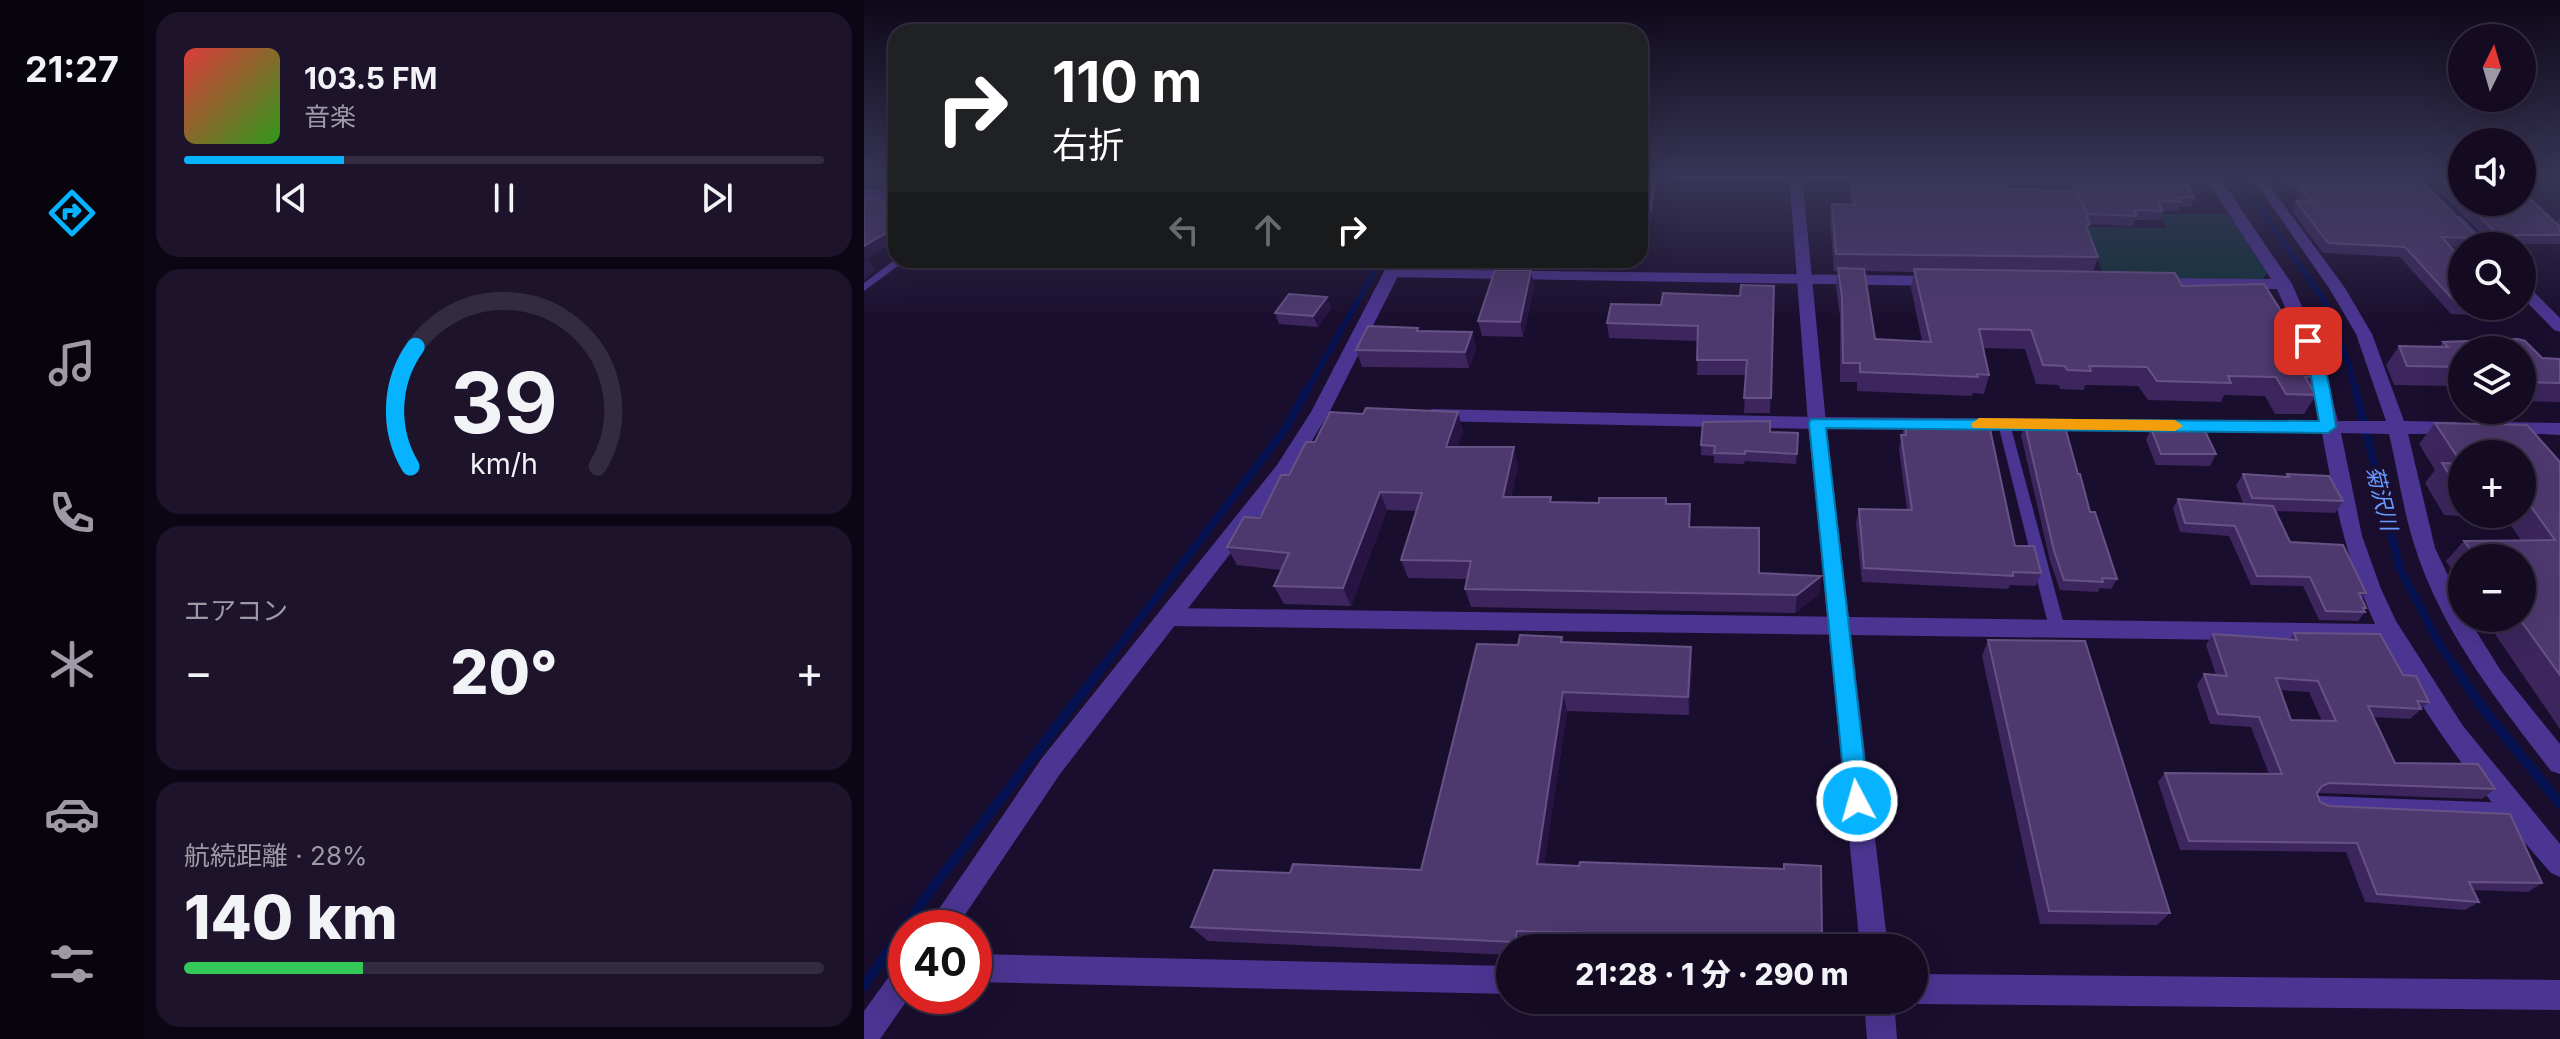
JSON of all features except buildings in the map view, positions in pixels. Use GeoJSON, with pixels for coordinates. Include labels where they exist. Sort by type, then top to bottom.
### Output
{"type":"FeatureCollection","features":[{"type":"Feature","properties":{"kind":"street"},"geometry":{"type":"LineString","coordinates":[[1799,223],[1817,423],[1872,934]]}},
{"type":"Feature","properties":{"kind":"street"},"geometry":{"type":"LineString","coordinates":[[2243,223],[2298,309],[2338,427],[2352,539],[2392,633],[2436,704],[2512,812],[2560,864]]}},
{"type":"Feature","properties":{"kind":"street"},"geometry":{"type":"LineString","coordinates":[[2291,223],[2337,288],[2364,334],[2425,548],[2445,595],[2464,633],[2493,678],[2560,763]]}},
{"type":"Feature","properties":{"kind":"street"},"geometry":{"type":"LineString","coordinates":[[952,910],[1051,766],[1328,413],[1394,268]]}},
{"type":"Feature","properties":{"kind":"street"},"geometry":{"type":"LineString","coordinates":[[1426,268],[1804,280],[1964,281]]}},
{"type":"Feature","properties":{"kind":"street"},"geometry":{"type":"LineString","coordinates":[[2140,283],[2284,284]]}},
{"type":"Feature","properties":{"kind":"street"},"geometry":{"type":"LineString","coordinates":[[2536,302],[2560,327]]}},
{"type":"Feature","properties":{"kind":"street"},"geometry":{"type":"LineString","coordinates":[[1414,415],[1817,423],[2560,429]]}},
{"type":"Feature","properties":{"kind":"street"},"geometry":{"type":"LineString","coordinates":[[1168,617],[2392,633]]}},
{"type":"Feature","properties":{"kind":"street"},"geometry":{"type":"LineString","coordinates":[[992,968],[1496,980]]}},
{"type":"Feature","properties":{"kind":"street"},"geometry":{"type":"LineString","coordinates":[[1928,989],[2560,995]]}},
{"type":"Feature","properties":{"kind":"street"},"geometry":{"type":"LineString","coordinates":[[864,1036],[888,1002]]}},
{"type":"Feature","properties":{"kind":"street"},"geometry":{"type":"LineString","coordinates":[[1880,1014],[1882,1039]]}},
{"type":"Feature","properties":{"kind":"lane"},"geometry":{"type":"LineString","coordinates":[[864,288],[890,268]]}},
{"type":"Feature","properties":{"kind":"lane"},"geometry":{"type":"LineString","coordinates":[[2004,424],[2057,628]]}},
{"type":"Feature","properties":{"kind":"lane"},"geometry":{"type":"LineString","coordinates":[[2319,804],[2512,812]]}},
{"type":"Feature","properties":{"kind":"green space"},"geometry":{"type":"Polygon","coordinates":[[[2165,223],[2234,223],[2267,273],[2262,280],[2105,278],[2084,227],[2167,228],[2165,223]]]}},
{"type":"Feature","properties":{"kind":"waterway","name":"菊沢川"},"geometry":{"type":"LineString","coordinates":[[2270,223],[2324,301],[2349,365],[2355,390]]}},
{"type":"Feature","properties":{"kind":"waterway"},"geometry":{"type":"LineString","coordinates":[[1307,390],[1376,268]]}},
{"type":"Feature","properties":{"kind":"waterway"},"geometry":{"type":"LineString","coordinates":[[1099,672],[1286,428],[1308,388]]}},
{"type":"Feature","properties":{"kind":"waterway","name":"菊沢川"},"geometry":{"type":"LineString","coordinates":[[2355,388],[2400,569],[2458,672]]}},
{"type":"Feature","properties":{"kind":"waterway"},"geometry":{"type":"LineString","coordinates":[[864,986],[931,890],[1100,670]]}},
{"type":"Feature","properties":{"kind":"waterway","name":"菊沢川"},"geometry":{"type":"LineString","coordinates":[[2457,670],[2481,706],[2560,804]]}},
{"type":"Feature","properties":{"kind":"slow traffic"},"geometry":{"type":"LineString","coordinates":[[1979,424],[2175,426]]}},
{"type":"Feature","properties":{"kind":"route"},"geometry":{"type":"LineString","coordinates":[[1857,801],[1817,423],[2328,427],[2318,371],[2308,341]]}}]}
